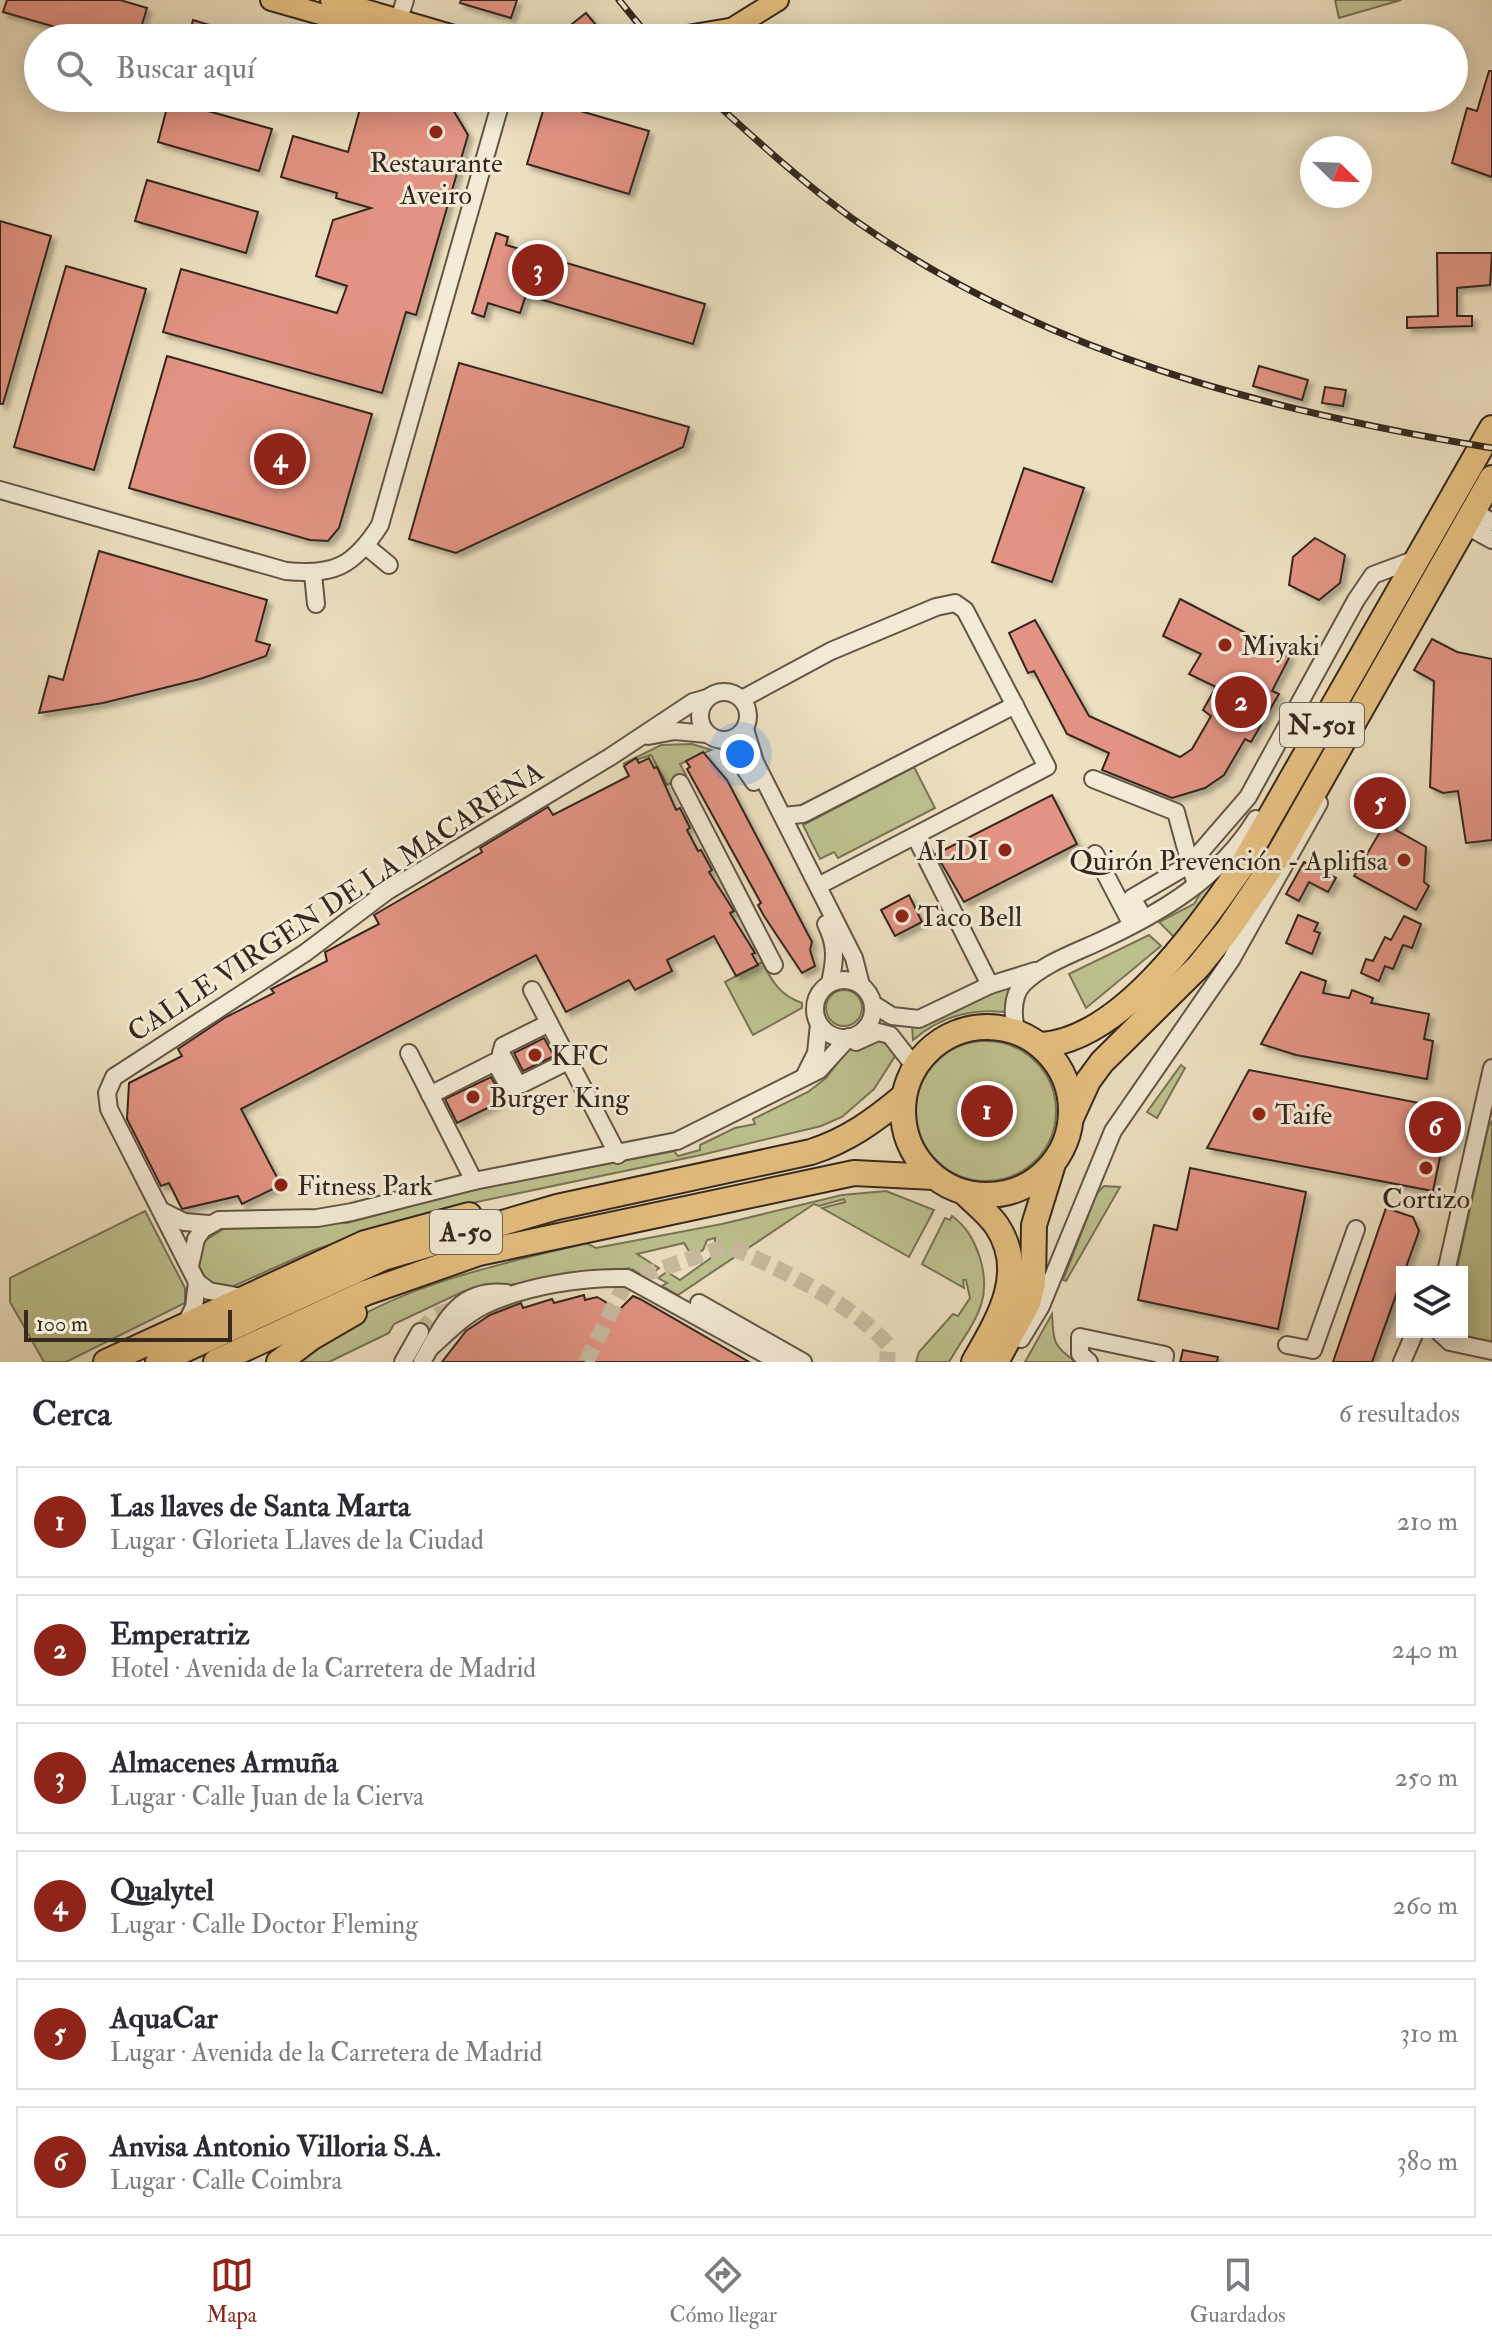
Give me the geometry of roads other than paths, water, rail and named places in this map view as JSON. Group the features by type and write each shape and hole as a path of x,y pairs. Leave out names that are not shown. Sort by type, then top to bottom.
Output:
{"highway":[{"name":"N-501","path":"1040,1045 1063,1044 1103,1023 1179,952 1198,928 1242,866 1492,428"},
{"name":"N-501","path":"1072,1116 1088,1081 1102,1062 1179,989 1228,930 1275,861 1329,763 1476,520 1492,478"},
{"path":"973,1027 1016,1031 1040,1045 1065,1077 1072,1116 1066,1142 1053,1165 1036,1211 1033,1284 1028,1303 992,1361 1006,1299 1010,1262 996,1224 966,1194 934,1177 918,1161 907,1141 903,1119 904,1096 917,1064 952,1034 973,1027"},
{"name":"A-50","path":"158,1362 383,1258 543,1211 826,1147 864,1128 904,1096"},
{"path":"966,1194 990,1196 1013,1192 1035,1181 1053,1165"},
{"name":"A-50","path":"216,1362 365,1293 479,1253 854,1173 934,1177"},
{"path":"106,1362 365,1243 406,1230 558,1194 632,1191"},
{"path":"279,1362 311,1338 372,1303 481,1264 509,1248"}],"main road":[{"path":"271,0 402,19"},
{"path":"331,0 402,19"},
{"path":"738,24 778,0"}],"street":[{"path":"0,490 286,571 313,574 344,565 366,546 380,525 499,112"},
{"path":"1476,520 1492,540"},
{"path":"366,546 389,565"},
{"path":"1138,922 1132,898 1190,864 1248,797 1373,575 1413,564"},
{"path":"804,1077 816,1053 819,1024 817,1000 830,983 836,956 834,940 747,768 726,741 707,734 700,723 700,710 707,698 725,691 742,699 748,708 745,729 755,762 854,958 861,985 873,1004 892,1016 919,1019 990,985 1041,969 1138,922 1196,885 1229,858 1246,835 1354,648 1413,564"},
{"path":"313,574 316,604"},
{"path":"742,699 831,651 949,602 965,610 1047,767 818,886"},
{"name":"CALLE VIRGEN DE LA MACARENA","path":"161,1210 109,1109 107,1093 114,1077 129,1064 305,953 386,892 642,737 693,702 707,698"},
{"path":"783,816 803,814 1015,705"},
{"path":"726,741 737,737 745,729"},
{"name":"CALLE VIRGEN DE LA MACARENA","path":"642,737 675,731 707,734"},
{"path":"992,1361 1021,1339 1041,1306 1095,1167 1124,1110 1231,960 1311,822 1329,763"},
{"path":"1093,779 1176,812 1196,885"},
{"path":"680,783 774,965"},
{"path":"915,836 990,985"},
{"path":"1095,854 1138,922"},
{"path":"1016,1031 1013,1010 1020,987 1041,969"},
{"path":"830,983 851,980 861,985"},
{"path":"532,990 618,1155"},
{"path":"161,1210 184,1222 209,1224 232,1219 317,1218 474,1181 618,1155 685,1138 819,1070 844,1042 866,1028 872,1017 873,1004"},
{"path":"549,1023 503,1046 501,1053 517,1083 522,1084 568,1061"},
{"path":"819,1024 827,1033 844,1042 882,1032 897,1039 917,1064"},
{"path":"866,1028 892,1030 917,1064"},
{"path":"409,1053 474,1181"},
{"path":"430,1095 495,1062 516,1099"},
{"path":"1447,1266 1492,1068"},
{"path":"161,1210 197,1282 209,1291 242,1297"},
{"path":"190,1266 196,1239 209,1224"},
{"path":"1287,1345 1313,1350 1356,1229"},
{"path":"426,1355 474,1312 517,1294 602,1277 627,1278 779,1362"},
{"path":"185,1325 194,1307 197,1282"},
{"path":"699,1303 803,1362"},
{"path":"403,1362 420,1332"},
{"path":"1089,1362 1080,1354 1080,1337 1165,1355 1164,1362"},
{"path":"1402,1362 1412,1338"},
{"path":"1446,1338 1450,1342 1492,1351"}],"tunnel":[{"path":"617,1278 655,1271 727,1246 791,1276 855,1315 888,1345 887,1362"},
{"path":"586,1362 629,1276"},
{"path":"420,1332 434,1316 461,1306"}],"railway":[{"path":"619,0 639,24"},
{"path":"725,112 797,176 853,219 926,266 1001,306 1079,341 1240,395 1407,433 1492,448"}],"place":[{"name":"Restaurante Aveiro","path":"436,132"},
{"name":"Almacenes Armuña","path":"538,270"},
{"name":"Qualytel","path":"280,459"},
{"name":"Miyaki","path":"1225,645"},
{"name":"Emperatriz","path":"1241,702"},
{"name":"AquaCar","path":"1380,803"},
{"name":"ALDI","path":"1005,850"},
{"name":"Quirón Prevención - Aplifisa","path":"1404,860"},
{"name":"Taco Bell","path":"902,916"},
{"name":"KFC","path":"535,1055"},
{"name":"Burger King","path":"473,1097"},
{"name":"Las llaves de Santa Marta","path":"987,1111"},
{"name":"Taife","path":"1259,1114"},
{"name":"Anvisa Antonio Villoria S.A.","path":"1435,1127"},
{"name":"Cortizo","path":"1426,1168"},
{"name":"Fitness Park","path":"281,1185"}]}
